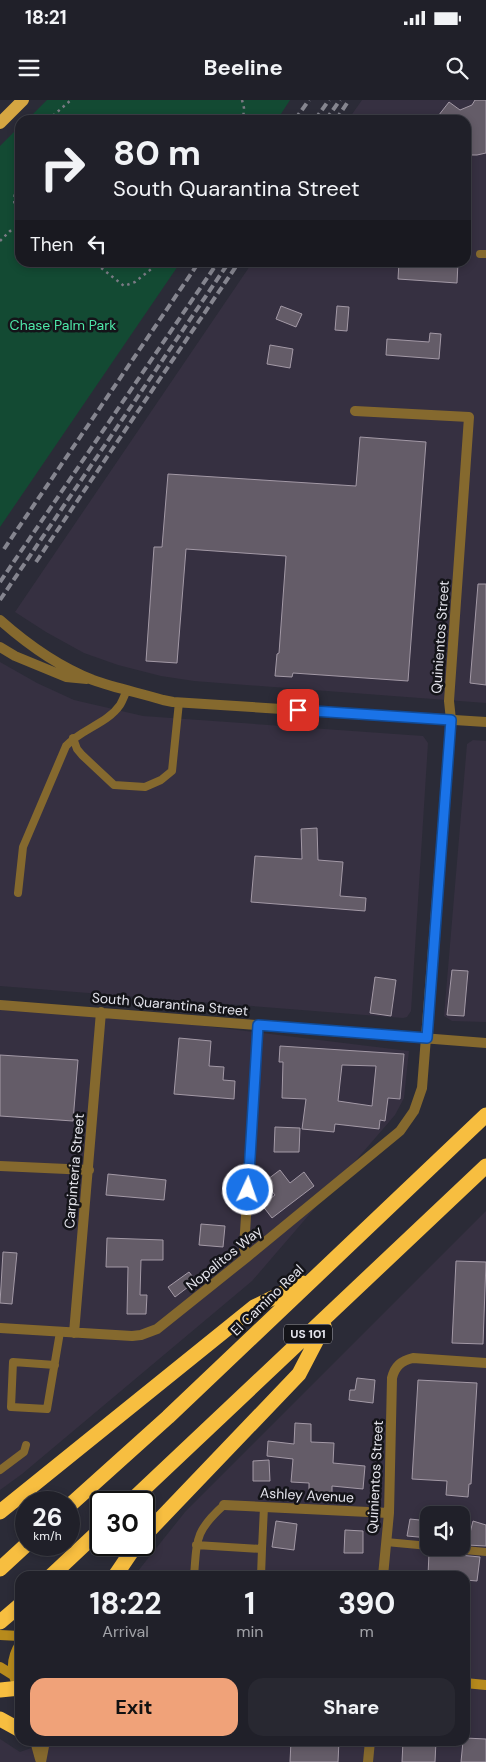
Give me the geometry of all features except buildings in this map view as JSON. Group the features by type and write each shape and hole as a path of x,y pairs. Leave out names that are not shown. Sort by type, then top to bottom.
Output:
{"highway":[{"name":"El Camino Real","path":"80,1496 168,1417 486,1115"},
{"name":"US 101","path":"142,1491 486,1166"},
{"path":"0,1512 254,1306 315,1277"},
{"path":"155,1525 299,1374 330,1314"},
{"path":"56,1571 90,1539"},
{"path":"0,1569 15,1555"},
{"path":"118,1571 129,1556"},
{"path":"0,1622 15,1610"},
{"path":"0,1690 15,1685"},
{"path":"0,1719 15,1727"}],"main road":[{"path":"0,123 23,100"},
{"path":"0,1635 15,1636"},
{"path":"15,1654 12,1664 15,1674"},
{"path":"0,1667 15,1681"},
{"path":"470,1684 486,1685"}],"street":[{"name":"Quinientos Street","path":"355,411 469,417 449,701 451,720 427,1038"},
{"path":"0,620 56,661 93,680 163,700 486,722"},
{"path":"0,647 15,656 66,677 93,680"},
{"name":"South Quarantina Street","path":"0,1005 486,1043"},
{"name":"Carpinteria Street","path":"74,1333 101,1012"},
{"path":"247,1257 245,1245 258,1025"},
{"name":"Nopalitos Way","path":"0,1328 132,1336 149,1333 164,1324 400,1131 414,1110 422,1088 427,1038"},
{"path":"0,1166 88,1170"},
{"name":"Quinientos Street","path":"383,1571 389,1513 392,1378 394,1371 399,1364 413,1358 486,1363"},
{"name":"Ashley Avenue","path":"224,1504 389,1513"},
{"path":"36,1746 41,1761"},
{"path":"41,1761 44,1746"},
{"path":"368,1762 370,1746"}],"lane":[{"path":"18,893 23,847 66,746 73,738 110,716 120,704 126,690"},
{"path":"73,738 77,749 82,755 114,785 145,787 167,776 172,771 179,702"},
{"path":"55,1365 13,1362 11,1407 47,1409 55,1365 60,1332"},
{"path":"0,1470 24,1452 26,1445"},
{"path":"194,1571 198,1536 206,1523 224,1504"},
{"path":"261,1571 264,1507"},
{"path":"386,1542 420,1545"},
{"path":"196,1545 262,1549"},
{"path":"470,1551 486,1552"}],"path":[{"path":"54,115 71,100"},
{"path":"242,100 243,115"},
{"path":"0,241 10,231 15,230"},
{"path":"99,267 124,286 135,282 154,267"}],"shaded area":[{"path":"362,100 486,100 486,703 194,681 161,676 118,665 84,653 15,612 249,267 471,267 471,115 352,115"},
{"path":"0,662 37,683 74,700 143,716 423,736 428,743 411,1011 407,1017 0,986"},
{"path":"473,740 486,741 486,1022 452,1021 444,1016 467,744"},
{"path":"0,1001 409,1051 404,1098 395,1115 252,1281 22,1474 0,1490"},
{"path":"486,1211 486,1762 0,1762 0,1739 20,1752 37,1746 470,1746 470,1571 138,1571 150,1556 155,1556 155,1550 185,1512"}],"green space":[{"path":"47,100 290,100 280,115 32,115"},
{"name":"Chase Palm Park","path":"15,131 15,267 177,267 0,527 0,146"}],"railway":[{"path":"298,115 309,100"},
{"path":"318,115 329,100"},
{"path":"330,115 340,100"},
{"path":"339,115 349,100"},
{"path":"4,549 196,267"},
{"path":"0,582 215,267"},
{"path":"0,600 226,267"},
{"path":"36,562 236,267"}],"route":[{"path":"248,1190 258,1025 427,1038 451,720 298,710"}]}
